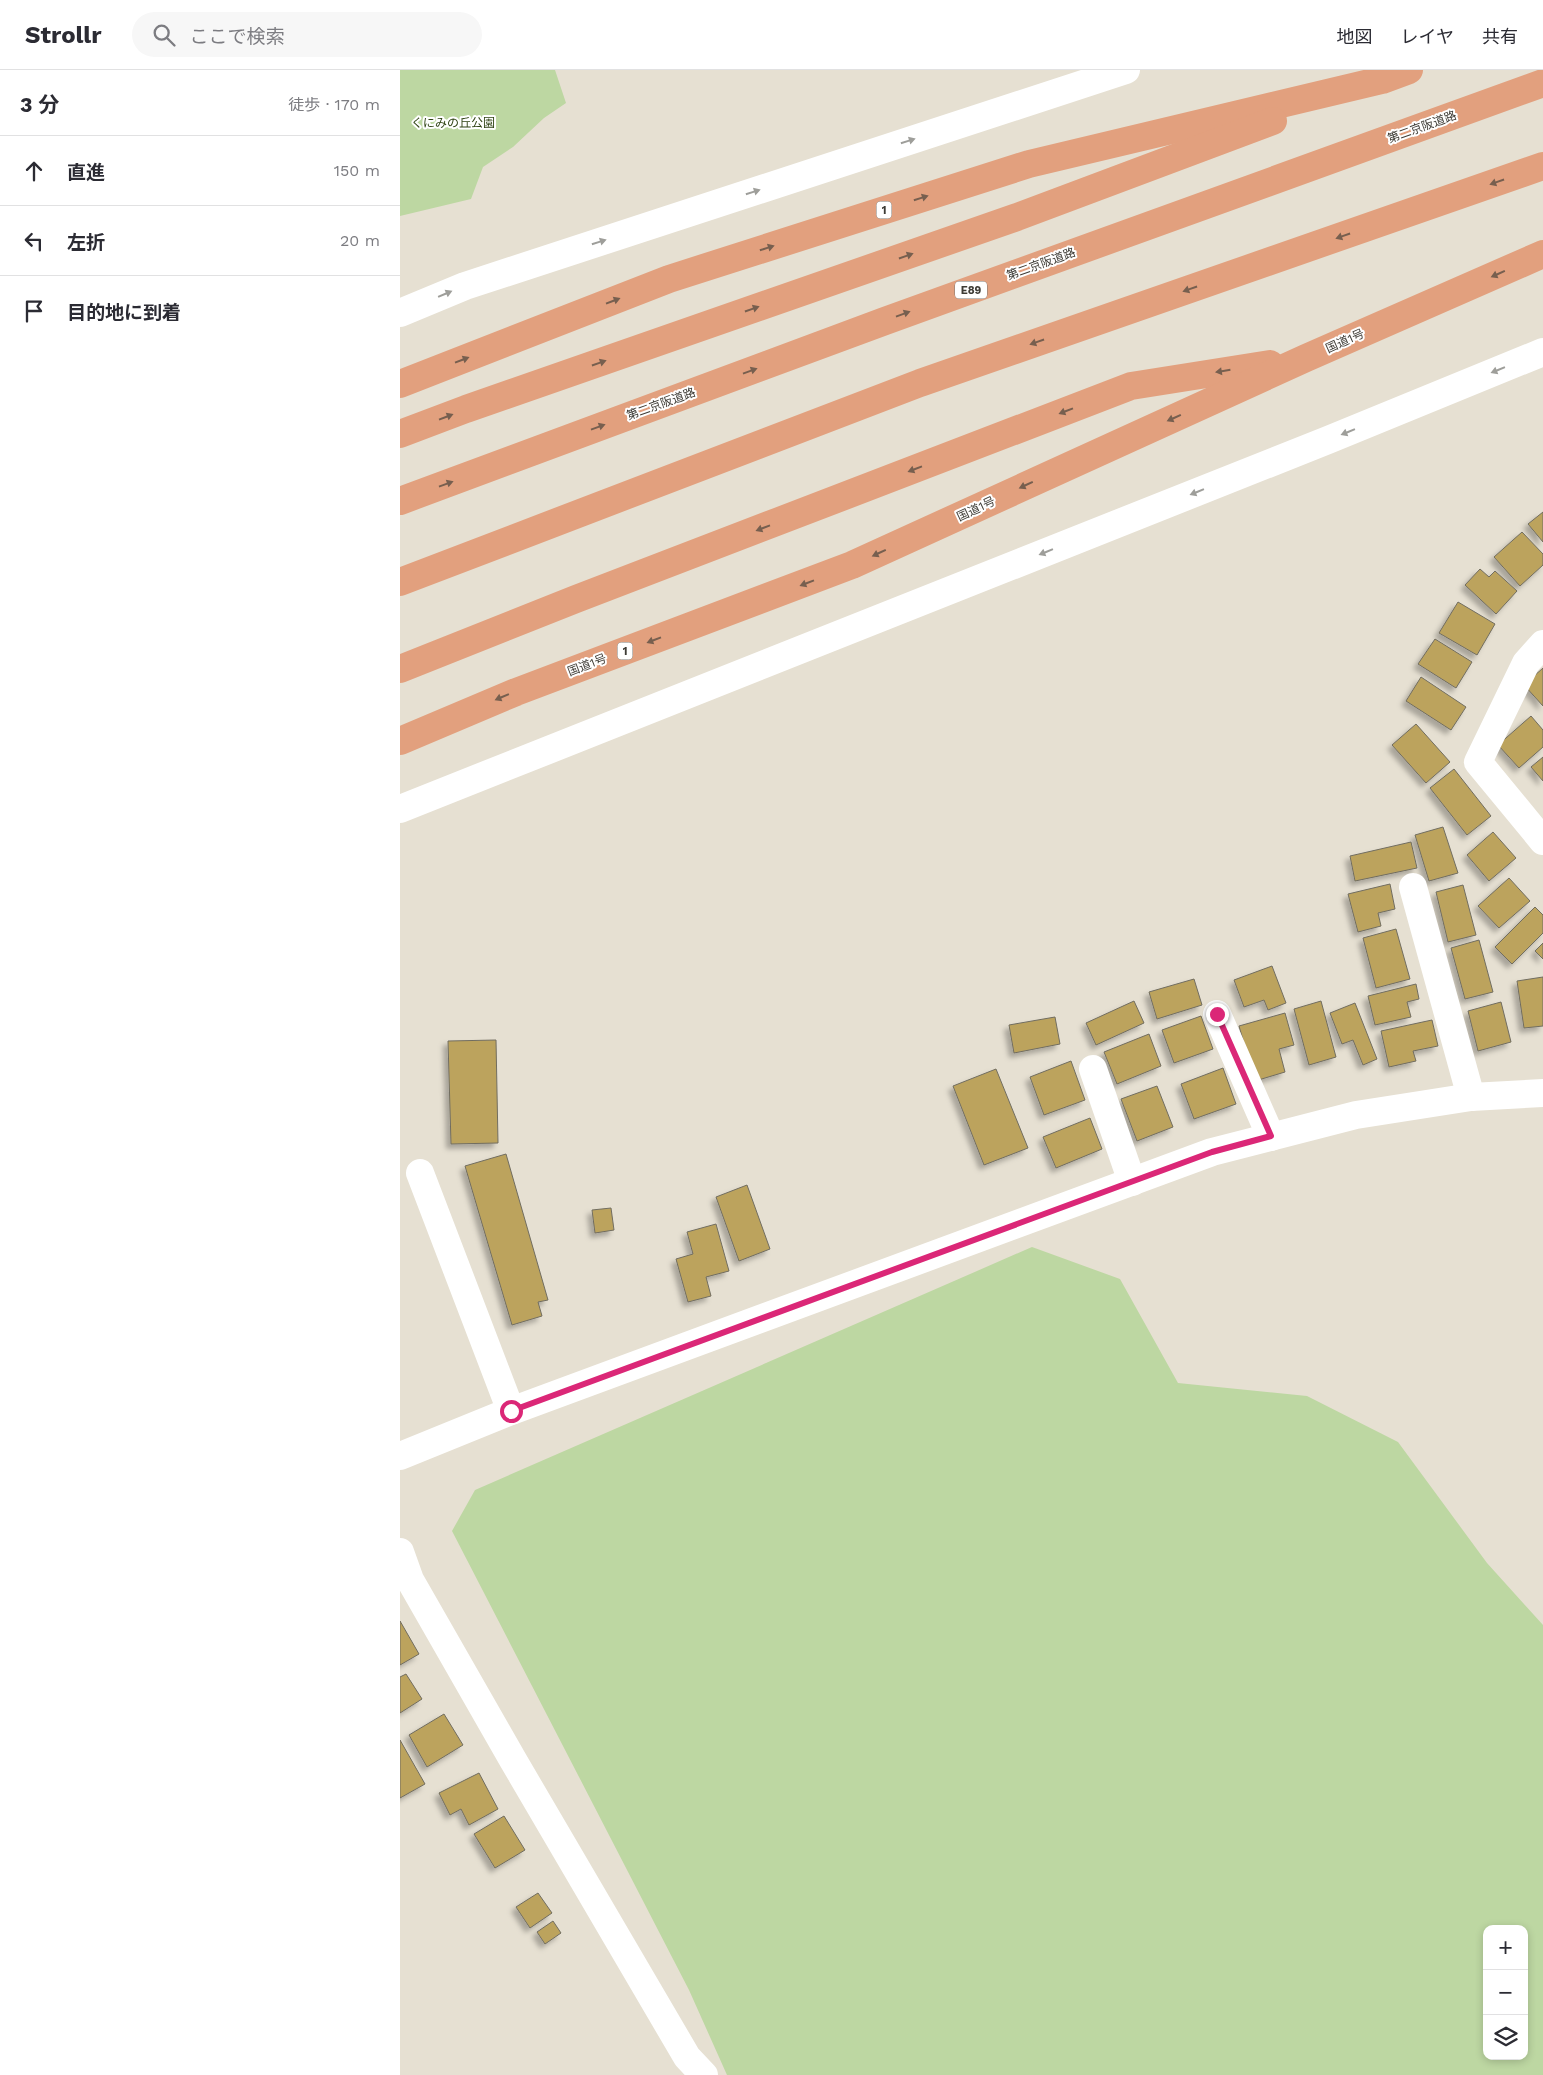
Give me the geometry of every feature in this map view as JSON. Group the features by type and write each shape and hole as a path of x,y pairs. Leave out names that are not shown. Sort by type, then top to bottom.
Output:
{"highway":[{"name":"1","path":"400,384 668,280 1029,164 1382,80 1409,70"},
{"path":"400,434 485,402 1017,217 1382,80"},
{"name":"第二京阪道路","path":"400,501 885,321 1543,84"},
{"path":"400,582 920,383 1543,166"},
{"name":"国道1号","path":"400,741 516,692 852,566 1306,358 1543,254"},
{"path":"400,669 576,599 1131,386 1306,358"}],"street":[{"path":"400,313 465,286 1126,70"},
{"path":"400,809 1328,440 1543,352"},
{"path":"1543,644 1526,663 1478,762 1543,840"},
{"path":"1413,887 1471,1097"},
{"path":"1217,1014 1271,1136"},
{"path":"1093,1069 1132,1182"},
{"path":"400,1456 511,1411 1212,1152 1356,1115 1471,1097 1543,1093"},
{"path":"420,1173 511,1411"},
{"path":"400,1552 405,1583 513,1760 687,2057 704,2075"}],"green space":[{"name":"くにみの丘公園","path":"400,70 555,70 566,103 544,118 513,147 483,167 471,199 400,216"},
{"path":"1032,1247 1120,1279 1178,1383 1307,1396 1398,1442 1487,1563 1543,1625 1543,2075 727,2075 689,1990 452,1531 475,1490"}],"building":[{"path":"1543,512 1543,542 1528,524"},
{"path":"1522,532 1543,554 1543,565 1520,586 1494,557"},
{"path":"1480,569 1489,577 1495,571 1517,591 1496,614 1465,585"},
{"path":"1458,602 1495,624 1477,655 1439,633"},
{"path":"1435,639 1472,662 1456,688 1418,664"},
{"path":"1543,668 1543,706 1524,685"},
{"path":"1421,677 1466,707 1451,730 1406,701"},
{"path":"1531,716 1543,730 1543,747 1519,768 1498,745"},
{"path":"1416,724 1450,762 1426,783 1392,745"},
{"path":"1543,757 1543,781 1531,767"},
{"path":"1454,769 1491,816 1467,835 1430,788"},
{"path":"1443,827 1458,873 1429,881 1415,835"},
{"path":"1493,832 1516,858 1489,881 1467,855"},
{"path":"1411,842 1417,868 1355,881 1350,856"},
{"path":"1509,878 1530,901 1499,928 1478,906"},
{"path":"1390,884 1395,909 1378,913 1381,926 1358,932 1348,894"},
{"path":"1463,885 1476,935 1448,942 1436,892"},
{"path":"1535,907 1543,915 1543,933 1512,964 1495,947"},
{"path":"1396,929 1410,979 1376,988 1363,938"},
{"path":"1479,940 1493,992 1465,999 1451,948"},
{"path":"1543,943 1543,959 1535,951"},
{"path":"1272,966 1286,1003 1268,1010 1264,1000 1244,1007 1234,980"},
{"path":"1543,977 1543,1026 1524,1028 1517,981"},
{"path":"1194,979 1202,1005 1157,1019 1149,992"},
{"path":"1416,984 1419,999 1407,1002 1411,1017 1375,1025 1368,996"},
{"path":"1134,1001 1144,1023 1096,1045 1086,1023"},
{"path":"1321,1001 1336,1057 1309,1065 1294,1009"},
{"path":"1501,1002 1511,1042 1478,1051 1468,1011"},
{"path":"1355,1003 1377,1059 1363,1065 1353,1040 1342,1044 1330,1013"},
{"path":"1285,1013 1294,1045 1279,1049 1285,1072 1255,1081 1239,1026"},
{"path":"1201,1016 1213,1049 1174,1063 1162,1030"},
{"path":"1055,1017 1060,1044 1014,1053 1009,1025"},
{"path":"1432,1020 1438,1046 1413,1051 1416,1061 1389,1067 1381,1031"},
{"path":"1149,1034 1161,1066 1117,1084 1104,1052"},
{"path":"496,1040 498,1143 451,1144 448,1041"},
{"path":"1071,1061 1085,1100 1044,1115 1030,1077"},
{"path":"1223,1068 1236,1104 1194,1119 1181,1084"},
{"path":"996,1069 1028,1148 984,1165 953,1086"},
{"path":"1157,1086 1173,1127 1137,1141 1121,1099"},
{"path":"1090,1118 1102,1149 1056,1168 1043,1137"},
{"path":"506,1154 548,1300 538,1302 542,1316 512,1325 465,1166"},
{"path":"747,1185 770,1249 739,1261 716,1197"},
{"path":"611,1208 614,1230 595,1233 592,1210"},
{"path":"716,1224 729,1271 706,1277 711,1296 688,1302 676,1259 693,1254 687,1232"},
{"path":"400,1621 419,1654 400,1665"},
{"path":"406,1674 422,1699 400,1713 400,1677"},
{"path":"444,1714 463,1745 427,1767 409,1735"},
{"path":"400,1740 425,1784 400,1798"},
{"path":"479,1773 498,1809 469,1825 461,1809 450,1815 439,1793"},
{"path":"504,1816 525,1850 495,1868 474,1834"},
{"path":"538,1893 552,1913 530,1928 516,1907"},
{"path":"553,1921 561,1933 545,1944 537,1932"}],"route":[{"path":"511,1411 1212,1152 1271,1136 1217,1014"}]}
